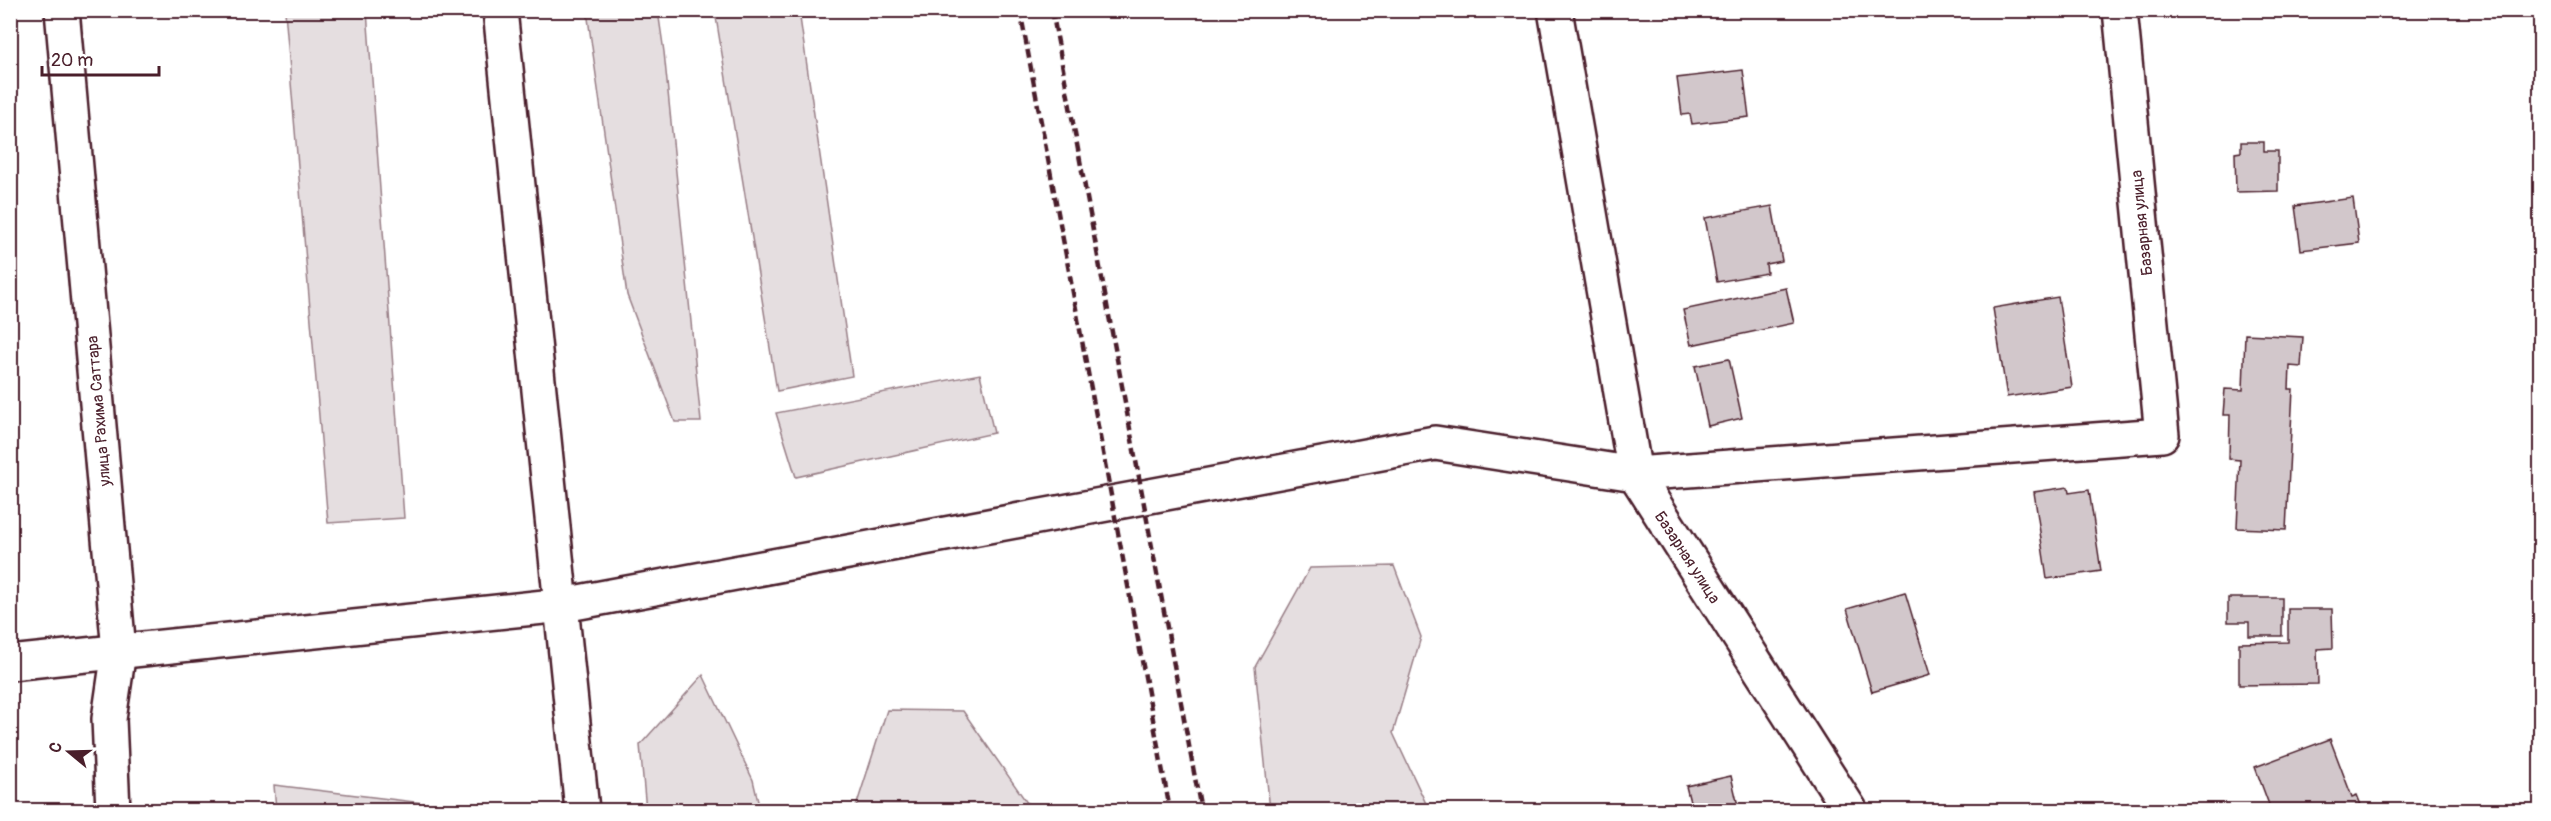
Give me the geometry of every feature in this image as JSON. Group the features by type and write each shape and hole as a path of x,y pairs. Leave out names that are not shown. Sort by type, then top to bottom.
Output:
{"street":[{"name":"улица Рахима Саттара","path":"62,10 119,651 109,719 112,810"},
{"path":"500,10 582,810"},
{"path":"10,663 562,605 1435,443 1635,474 1555,10"},
{"name":"Базарная улица","path":"1850,810 1635,474 2162,435 2120,10"}],"shaded area":[{"path":"285,11 367,11 404,518 328,523"},
{"path":"587,11 658,11 701,422 675,422 627,295"},
{"path":"715,11 799,11 852,376 777,391"},
{"path":"980,374 994,433 796,477 776,413"},
{"path":"1394,566 1421,637 1393,733 1429,810 1270,810 1255,667 1310,568"},
{"path":"703,675 753,780 760,810 646,810 640,745"},
{"path":"887,710 963,711 1032,810 855,810"},
{"path":"274,785 447,806 448,810 276,810"}],"building":[{"path":"1743,70 1749,117 1692,124 1690,114 1682,115 1677,78"},
{"path":"2241,142 2264,142 2264,151 2278,151 2278,191 2236,192 2235,153 2241,152"},
{"path":"2353,198 2359,243 2301,250 2295,206"},
{"path":"1772,206 1782,261 1766,264 1767,273 1717,282 1705,218"},
{"path":"1786,288 1794,323 1691,345 1683,310"},
{"path":"2058,297 2072,387 2007,397 1993,308"},
{"path":"2245,334 2303,337 2301,367 2290,366 2289,389 2293,389 2286,530 2237,528 2240,460 2229,459 2230,415 2223,415 2225,389 2243,390"},
{"path":"1729,359 1742,418 1708,426 1695,366"},
{"path":"2068,487 2069,493 2089,490 2101,571 2047,579 2034,492"},
{"path":"1905,592 1930,675 1872,692 1847,609"},
{"path":"2228,598 2282,598 2282,636 2249,636 2249,622 2228,622"},
{"path":"2288,609 2332,609 2333,648 2317,649 2318,684 2239,685 2239,643 2288,642"},
{"path":"2330,739 2352,797 2357,795 2363,810 2271,810 2255,767"},
{"path":"1731,776 1739,810 1685,810 1684,808 1691,806 1686,786"}],"railway":[{"path":"1020,10 1170,810"},
{"path":"1052,10 1201,810"}]}
